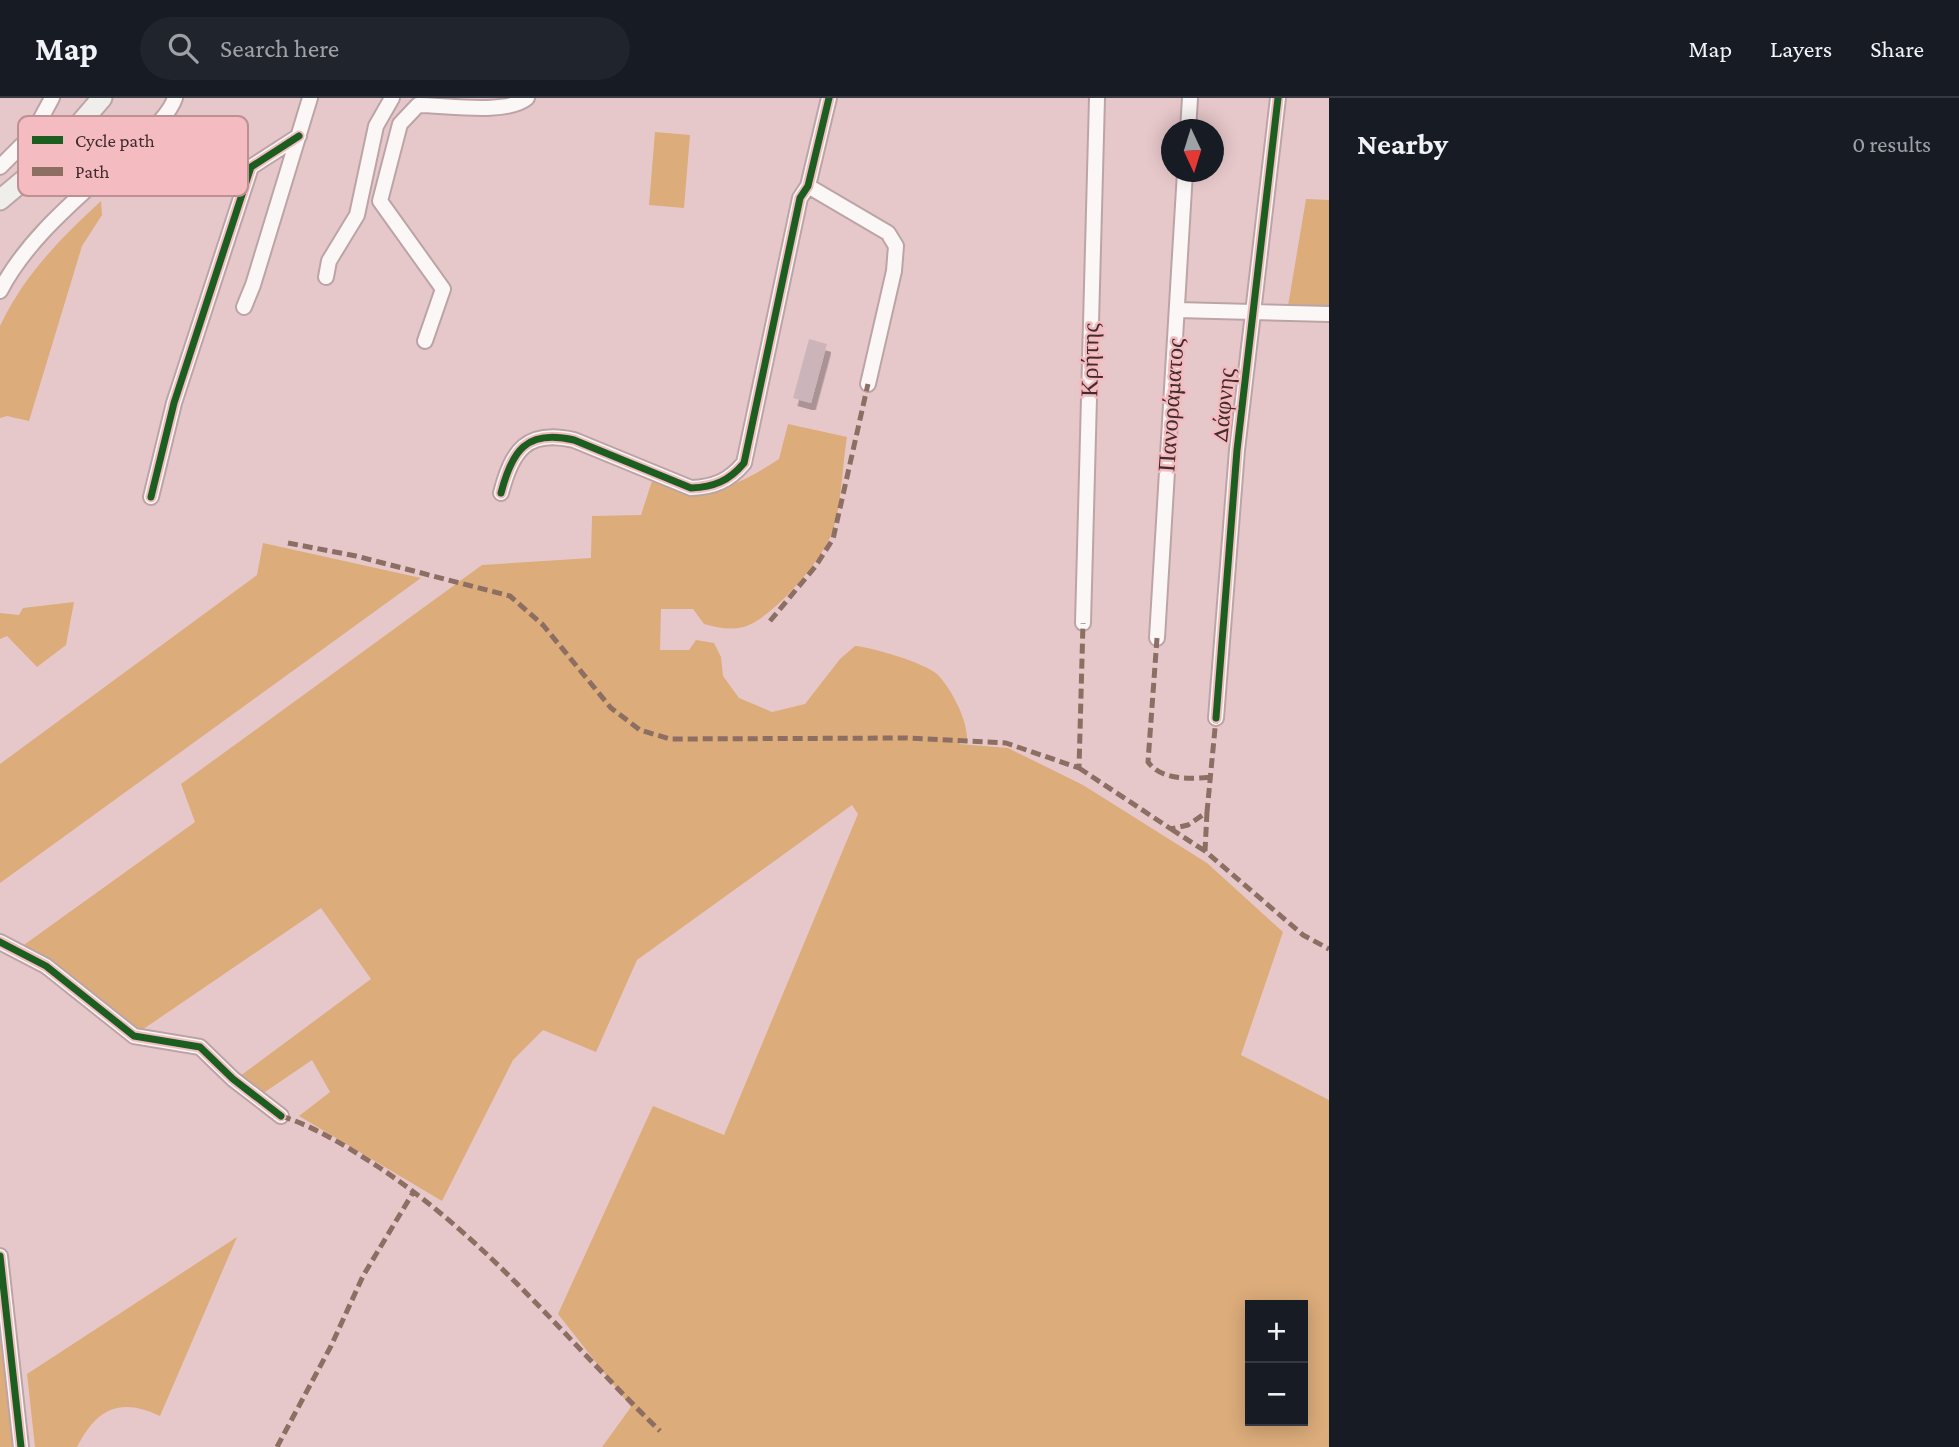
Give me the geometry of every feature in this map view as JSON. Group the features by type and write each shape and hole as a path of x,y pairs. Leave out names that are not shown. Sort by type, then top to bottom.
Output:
{"main road":[{"path":"87,116 102,98"},
{"path":"0,200 18,184"}],"street":[{"path":"43,116 52,98"},
{"path":"244,307 310,98"},
{"path":"326,277 329,261 357,215 371,162 376,126 392,98"},
{"path":"425,341 443,289 380,201 400,124 418,105 495,107 520,104 527,98"},
{"path":"501,494 509,463 517,451 554,436 574,440 691,488 711,487 734,476 744,463 800,198 808,186 829,98"},
{"name":"Κρήτης","path":"1083,623 1097,98"},
{"path":"1189,119 1190,98"},
{"name":"Δάφνης","path":"1216,718 1227,565 1252,312 1278,98"},
{"path":"163,116 174,100"},
{"path":"248,176 251,167 299,136"},
{"path":"0,167 18,150"},
{"name":"Πανοράματος","path":"1157,638 1184,182"},
{"path":"808,186 888,233 896,246 894,271 868,384"},
{"path":"0,291 12,267 81,196"},
{"path":"151,497 174,403 242,196"},
{"path":"1177,310 1329,314"},
{"path":"0,942 46,966 134,1036 200,1047 233,1079 281,1116"},
{"path":"0,1256 21,1447"}],"shaded area":[{"path":"655,132 690,135 684,208 649,205"},
{"path":"1306,199 1329,200 1329,309 1288,306"},
{"path":"101,201 102,215 82,246 29,421 7,416 0,418 0,326 34,271"},
{"path":"788,424 847,437 838,510 832,533 809,571 786,597 762,618 739,628 704,624 693,609 661,609 660,650 689,650 696,640 714,643 721,657 723,676 739,698 772,712 805,704 840,659 855,646 885,652 921,665 937,674 957,704 967,738 959,744 1008,748 1083,785 1207,863 1283,932 1241,1055 1329,1100 1329,1447 602,1447 631,1407 558,1314 653,1106 724,1135 858,814 852,805 637,960 596,1052 543,1030 513,1060 442,1201 299,1116 330,1092 312,1060 262,1094 240,1076 371,979 321,908 139,1032 21,947 195,822 181,784 482,565 591,558 592,516 641,515 653,478 719,487 760,471 779,459"},
{"path":"263,543 421,578 0,883 0,764 257,575"},
{"path":"74,602 66,645 37,667 7,636 0,639 0,613 19,615 23,608"},
{"path":"237,1237 160,1416 133,1407 121,1407 102,1415 93,1423 77,1447 35,1447 27,1374"},
{"path":"0,1323 17,1447 0,1447"}],"building":[{"path":"809,339 827,344 811,403 793,398"}],"marked path":[{"path":"770,621 815,567 833,539 868,384"},
{"path":"288,543 356,556 510,596 543,625 611,708 640,730 670,739 907,738 1006,743 1079,768 1083,623"},
{"path":"1157,638 1148,762 1169,776 1212,777"},
{"path":"1079,768 1171,829 1188,825 1207,812 1216,718"},
{"path":"1207,812 1205,851 1303,935 1329,949"},
{"path":"1171,829 1205,851"},
{"path":"281,1116 320,1132 368,1160 457,1227 526,1293 660,1431"},
{"path":"277,1447 331,1346 363,1276 414,1191"}],"cycle path":[{"path":"501,493 516,455 533,441 544,438 574,440 691,488 720,482 744,463 800,198 808,186 829,98"},
{"path":"1216,718 1237,450 1278,98"},
{"path":"248,176 251,167 299,136"},
{"path":"151,497 174,403 242,196"},
{"path":"0,942 46,966 134,1036 200,1047 233,1079 281,1116"},
{"path":"0,1256 21,1447"}]}
